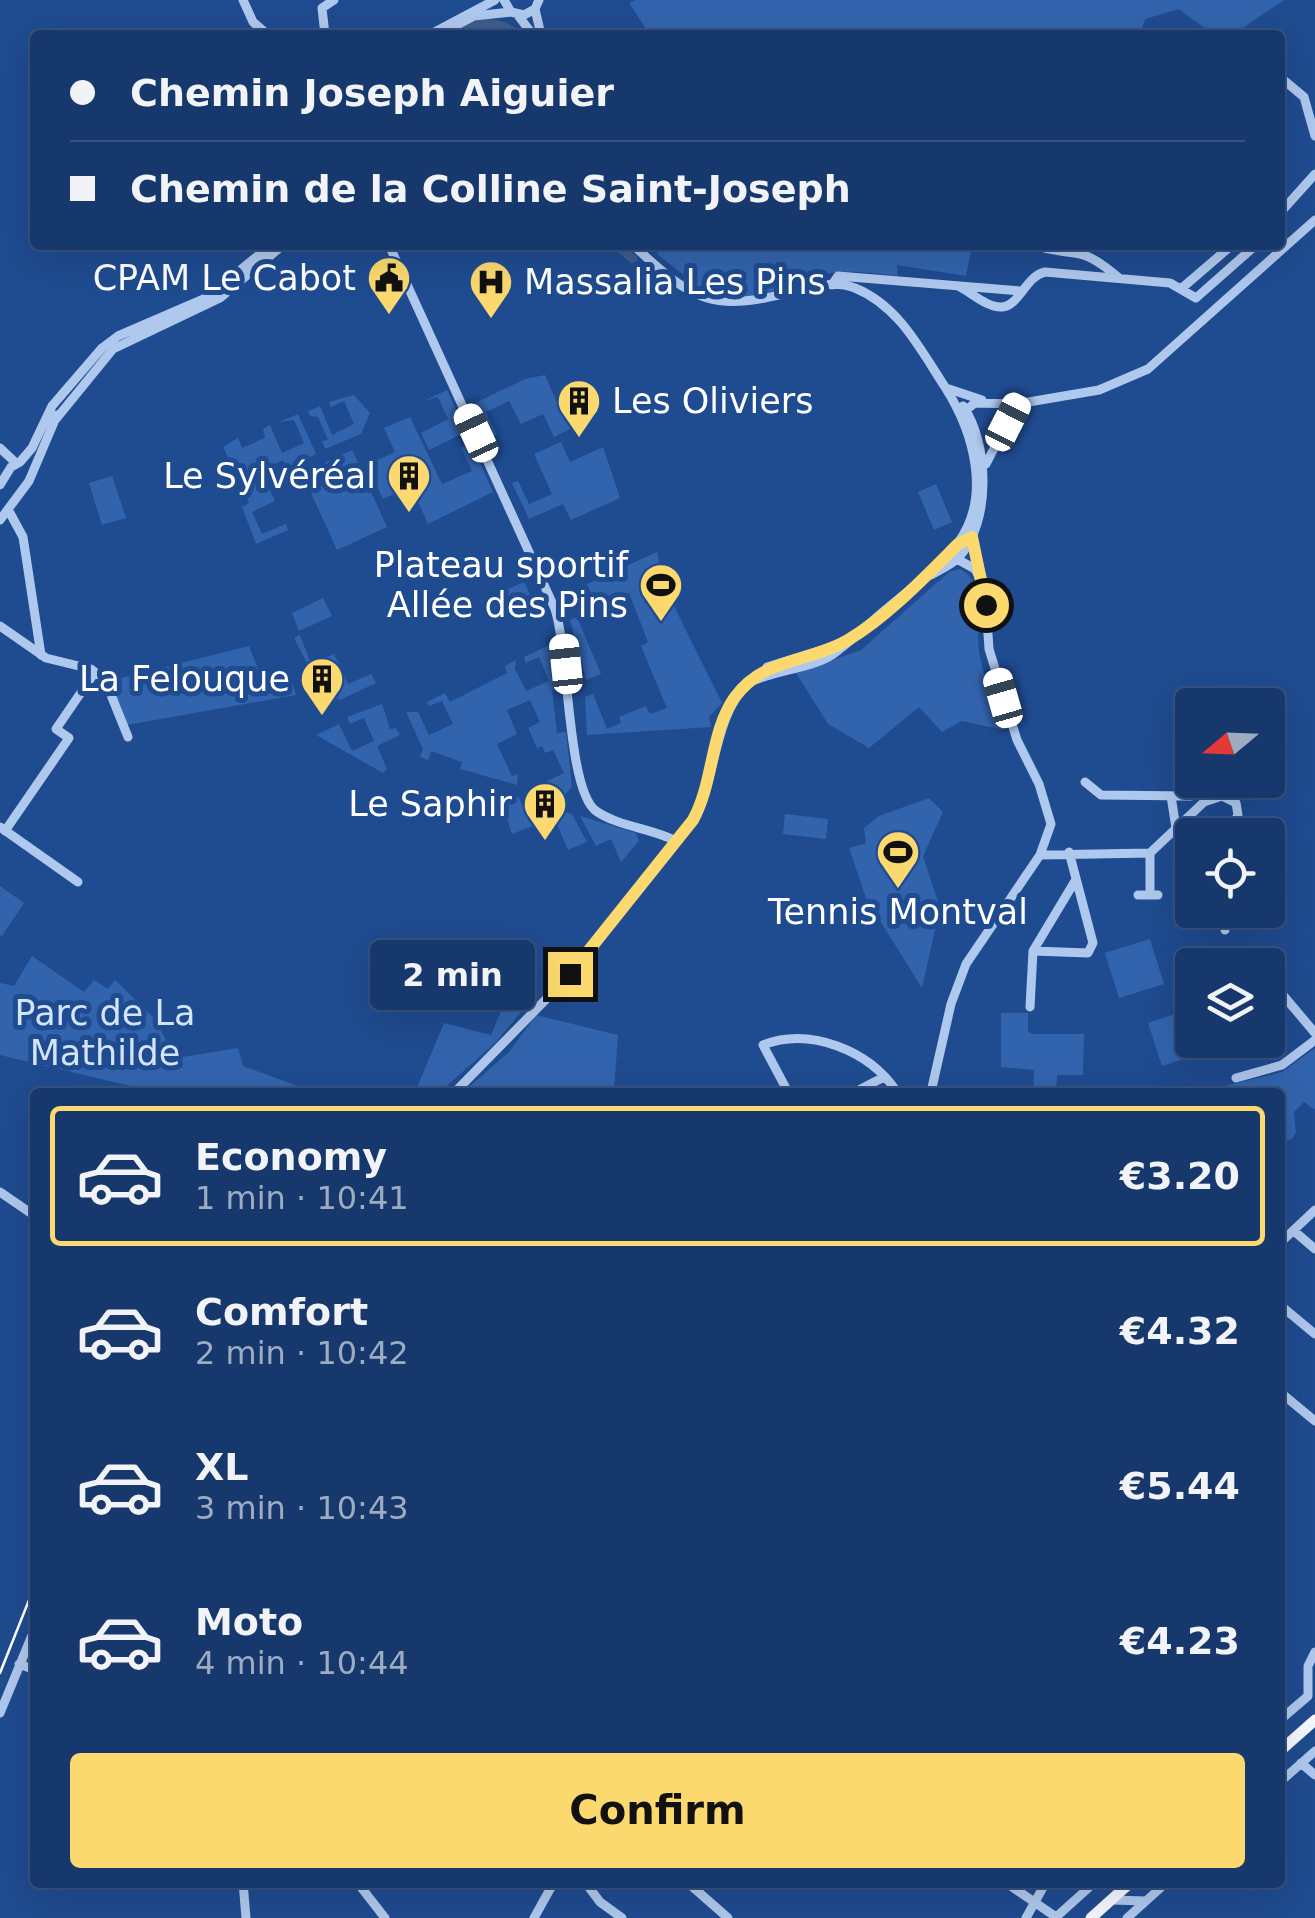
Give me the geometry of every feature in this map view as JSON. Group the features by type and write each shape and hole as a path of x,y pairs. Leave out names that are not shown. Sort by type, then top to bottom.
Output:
{"main road":[{"path":"1285,1742 1315,1720"},
{"path":"1098,1916 1125,1888"}],"street":[{"path":"243,0 253,22 262,30"},
{"path":"324,30 322,8 334,0"},
{"path":"438,30 495,0"},
{"path":"504,0 529,30"},
{"path":"447,30 474,16 514,13 539,3 541,30"},
{"path":"1285,81 1304,97 1315,136"},
{"path":"1285,208 1315,174"},
{"path":"1285,247 1315,220"},
{"path":"0,485 62,394 94,356 118,336 206,298 266,250"},
{"path":"0,520 10,512 56,419 120,344 220,298 277,250"},
{"path":"391,250 555,608 564,640 580,788 600,814 676,840"},
{"path":"640,250 698,295 728,304 832,285 850,286 883,303 898,316 988,451"},
{"path":"1058,250 1094,257 1122,280"},
{"path":"1182,288 1226,250"},
{"path":"958,286 999,307 1009,305 1034,274 1045,272 1182,288 1196,298 1250,250"},
{"path":"964,411 990,403 1017,404 1100,390 1148,370 1282,250"},
{"path":"832,285 838,276 1020,290"},
{"path":"94,356 94,370"},
{"path":"945,385 990,403"},
{"path":"56,419 62,394"},
{"path":"932,1088 966,964 1040,855 1048,837 1049,812 1016,740 990,652 985,590 972,537 988,451 1017,404"},
{"path":"957,559 957,545 972,504 972,441 964,411"},
{"path":"972,441 988,451"},
{"path":"0,448 31,471"},
{"path":"10,512 23,537 42,656"},
{"path":"913,586 957,559 972,537"},
{"path":"459,1088 562,984 702,804 723,718 746,684 772,665 851,638 957,545 972,537"},
{"path":"957,559 975,569 985,590"},
{"path":"0,626 42,656 95,672 106,680 128,736"},
{"path":"78,882 2,829 69,738 56,728 95,672"},
{"path":"1085,782 1101,796 1175,796"},
{"path":"1171,796 1175,822"},
{"path":"1188,818 1212,798 1230,797 1237,818"},
{"path":"1040,855 1150,854 1175,829"},
{"path":"1033,951 1088,953 1094,943 1069,852"},
{"path":"1138,896 1154,894 1150,854"},
{"path":"1030,1007 1033,951 1076,881"},
{"path":"1285,997 1315,1032"},
{"path":"786,1088 763,1046 782,1038 829,1043 858,1056 894,1088"},
{"path":"1236,1078 1282,1065 1315,1040"},
{"path":"863,1088 884,1077"},
{"path":"0,1192 30,1213"},
{"path":"1285,1239 1315,1210"},
{"path":"1294,1231 1315,1249"},
{"path":"1285,1309 1315,1334"},
{"path":"1285,1396 1315,1421"},
{"path":"0,1713 30,1639"},
{"path":"1285,1716 1308,1696 1308,1666 1315,1652"},
{"path":"19,1664 30,1668"},
{"path":"1285,1778 1315,1751"},
{"path":"1302,1763 1315,1775"},
{"path":"244,1888 246,1918"},
{"path":"362,1888 385,1918"},
{"path":"534,1918 551,1888"},
{"path":"590,1888 600,1902 622,1918"},
{"path":"694,1888 728,1918"},
{"path":"1015,1888 1056,1918 1088,1888"},
{"path":"1026,1918 1043,1888"},
{"path":"1128,1918 1160,1888"},
{"path":"1112,1900 1146,1901"}],"green space":[{"path":"1285,0 1239,30 1209,30 1179,9 1145,19 1142,30 647,30 629,3"},
{"path":"660,250 971,250 966,276 897,265 898,276 835,273 739,299 722,298 683,281 685,276 657,254"},
{"path":"545,375 563,416 574,411 580,424 554,437 543,414 521,424 509,401 486,412 497,435 491,437 476,406 469,406 525,379"},
{"path":"447,390 466,432 429,450 421,433 448,419 438,397 424,401"},
{"path":"354,395 370,413 361,434 325,449 322,441 328,440 318,417 310,416 308,411 320,406 332,435 354,424 344,401 331,407 329,402"},
{"path":"298,414 316,454 287,468 283,460 261,471 275,501 252,512 262,534 286,524 288,530 256,544 242,507 249,503 223,447 238,438 242,448 265,438 263,429 270,425 282,453 304,443 294,420 279,422"},
{"path":"410,417 442,484 472,471 461,448 471,443 493,492 428,524 416,497 403,503 398,492 383,499 367,465 395,452 384,428"},
{"path":"561,442 570,462 603,447 620,498 571,520 563,504 529,519 512,483 518,481 529,504 552,494 534,454"},
{"path":"352,450 387,527 337,550 302,473"},
{"path":"112,476 126,518 102,525 89,483"},
{"path":"936,484 952,522 934,530 918,492"},
{"name":"Plateau sportif Allée des Pins","path":"657,552 663,584 722,703 709,717 711,727 587,735 585,697 593,694 607,729 621,723 619,717 646,706 650,714 667,708 641,646 648,642 629,593 602,602 598,594 592,596 587,584"},
{"path":"960,569 975,584 979,652 1004,730 962,721 942,732 919,707 869,748 828,724 796,673 861,650 949,572"},
{"path":"524,582 534,602 490,622 481,601"},
{"path":"323,598 332,616 299,631 292,613"},
{"path":"577,617 601,674 586,680 570,620"},
{"path":"300,635 311,664 334,654 348,684 371,674 376,683 340,700 321,690 294,638"},
{"path":"556,642 561,688 552,690 557,733 566,732 572,787 563,797 539,791 537,786 564,773 553,750 545,753 542,746 537,748 528,728 540,722 530,700 507,710 517,734 497,744 512,776 518,774 517,785 460,769 462,762 431,751 428,760 420,757 423,749 406,712 418,712 429,735 453,724 442,701 429,706 427,702 445,693 450,702 507,673 505,666 516,660 515,669 526,691 549,681 539,657 526,663 524,657"},
{"path":"249,646 260,674 289,671 296,695 127,725 109,681"},
{"path":"382,704 390,729 396,728 400,735 377,746 387,769 383,773 316,735 339,724 352,751 374,741 364,718 350,724 347,717"},
{"path":"487,789 519,798 533,826 512,834 505,812 495,808"},
{"name":"Tennis Montval","path":"929,798 943,812 923,856 940,908 922,988 866,898 849,848 866,843 864,828 879,816"},
{"path":"525,800 572,814 587,842 568,850 557,824 540,830"},
{"path":"785,814 828,819 826,839 783,834"},
{"path":"580,816 636,833 639,841 621,862 611,839 596,846"},
{"path":"0,886 24,903 2,936 0,935"},
{"path":"1150,939 1164,984 1119,998 1105,953"},
{"name":"Parc de La Mathilde","path":"32,956 84,992 94,980 108,989 115,980 152,1016 177,1058 238,1048 243,1066 304,1088 139,1088 0,1055 0,983 14,986"},
{"path":"479,991 525,1007 496,1042 444,1088 417,1088 444,1023 491,1035 501,1011 474,999"},
{"path":"1001,1013 1028,1013 1028,1032 1033,1034 1084,1034 1083,1075 1057,1075 1056,1088 1033,1088 1034,1070 1001,1067"},
{"path":"1175,1014 1175,1058 1186,1058 1162,1066 1148,1023"},
{"path":"536,1015 618,1035 614,1088 468,1088 509,1052"},
{"path":"1315,1048 1315,1110 1304,1102 1294,1112 1296,1133 1285,1141 1285,1088 1216,1088 1282,1072"}],"waterway":[{"path":"463,30 485,24 510,30"},
{"path":"622,250 633,259"}],"tram line":[{"path":"0,1673 30,1598"}],"place":[{"name":"CPAM Le Cabot","path":"389,316"},
{"name":"Massalia Les Pins","path":"491,320"},
{"name":"Les Oliviers","path":"579,439"},
{"name":"Le Sylvéréal","path":"409,514"},
{"name":"Plateau sportif Allée des Pins","path":"661,623"},
{"name":"La Felouque","path":"322,717"},
{"name":"Le Saphir","path":"545,842"},
{"name":"Tennis Montval","path":"898,890"}],"route":[{"path":"570,974 693,820 706,794 723,718 751,678 772,665 832,648 851,638 958,544 972,537 986,605"}]}
